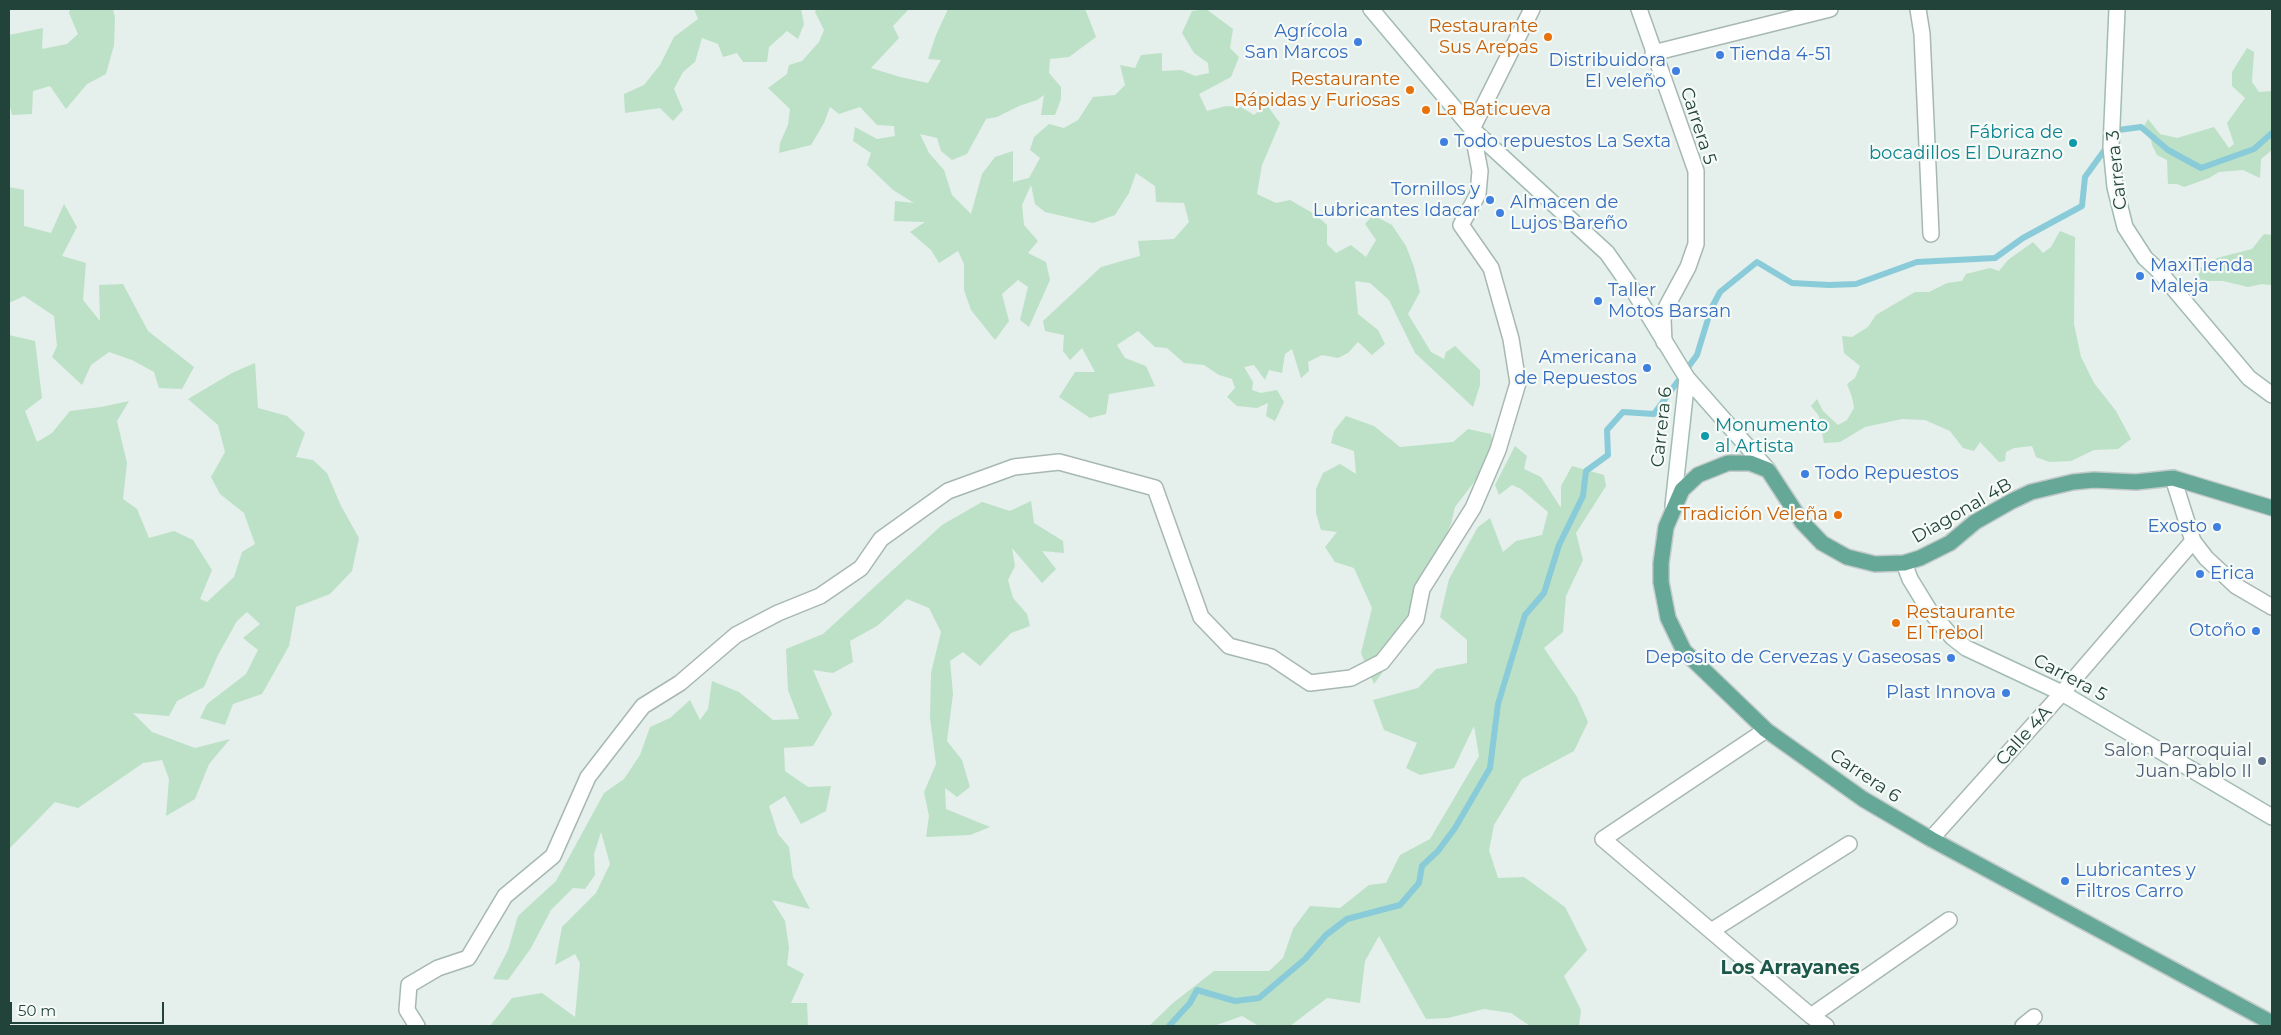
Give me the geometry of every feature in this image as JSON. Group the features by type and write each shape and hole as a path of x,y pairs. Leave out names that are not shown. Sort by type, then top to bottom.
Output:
{"main road":[{"path":"1672,510 1682,490 1698,475 1708,469 1739,462 1768,470 1802,522 1811,533 1828,547 1860,562 1889,564 1904,562"},
{"name":"Diagonal 4B","path":"1904,562 1935,551 1957,538 1993,510 2031,492 2052,486 2094,480 2136,482 2173,478 2272,508"},
{"name":"Carrera 6","path":"1672,510 1663,545 1661,572 1664,600 1675,635 1684,651 1766,730 1863,798 1932,839 2272,1023"}],"street":[{"name":"Carrera 6","path":"1371,9 1472,128 1607,253 1636,293 1687,378 1672,510"},
{"path":"417,1026 407,1010 409,986 438,968 468,958 505,896 553,856 588,777 643,706 680,683 736,635 778,613 820,596 861,568 881,539 948,491 1014,467 1059,462 1155,488 1201,617 1229,646 1272,657 1310,682 1351,678 1382,662 1416,620 1422,589 1473,508 1498,450 1518,383 1512,339 1491,268 1461,225 1478,194 1480,171 1472,128 1532,9"},
{"name":"Carrera 5","path":"1639,9 1696,171 1696,244 1688,267 1667,306 1663,319 1664,342"},
{"path":"1653,53 1830,9"},
{"path":"1918,9 1922,34 1931,234"},
{"name":"Carrera 3","path":"2117,9 2111,147 2119,209 2125,227 2135,243 2249,378 2272,395"},
{"path":"1687,378 1768,470"},
{"path":"2173,478 2193,541 2226,577 2254,598 2272,607"},
{"name":"Calle 4A","path":"1932,839 2062,693 2193,541"},
{"name":"Carrera 5","path":"1904,562 1914,587 1928,610 1966,648 2062,693 2272,816"},
{"path":"1766,730 1603,839 1811,1016 1826,1026"},
{"path":"1711,931 1849,844"},
{"path":"1811,1016 1949,920"}],"green space":[{"path":"70,9 113,9 115,18 114,45 106,74 87,84 66,109 50,86 33,91 32,114 12,115 9,103 9,35 43,28 42,49 67,44 78,34 69,13"},
{"path":"694,9 801,9 804,24 798,39 787,31 769,47 767,62 743,62 737,53 723,57 718,44 702,38 695,62 683,72 674,89 683,110 673,121 660,108 625,113 624,94 644,85 660,65 674,37 698,19"},
{"path":"816,9 909,9 893,26 899,38 871,68 928,83 941,60 928,59 948,9 1084,9 1086,11 1096,37 1069,57 1050,59 1049,73 1061,87 1061,99 1055,115 1041,115 1044,95 1037,100 1019,106 997,117 986,119 967,154 952,160 941,151 937,138 920,134 929,153 944,170 952,195 971,214 982,174 995,157 1013,151 1013,182 1029,178 1040,158 1030,150 1034,137 1049,124 1064,128 1078,120 1093,97 1115,95 1125,85 1120,65 1135,68 1141,55 1162,53 1162,71 1181,70 1195,76 1209,73 1208,63 1194,53 1182,33 1192,11 1206,9 1233,29 1230,48 1239,57 1231,77 1199,94 1207,111 1226,106 1241,107 1254,115 1266,104 1280,123 1262,165 1257,194 1276,203 1290,200 1316,215 1327,225 1327,244 1336,253 1351,245 1366,257 1376,240 1365,224 1373,215 1392,225 1406,246 1414,267 1420,292 1408,314 1431,352 1444,359 1446,352 1455,346 1480,370 1480,385 1473,407 1415,353 1389,300 1370,283 1355,281 1358,314 1378,330 1385,344 1372,355 1358,342 1348,353 1338,358 1322,355 1308,362 1309,371 1301,378 1292,349 1285,354 1282,373 1269,370 1265,380 1254,365 1244,367 1253,382 1252,390 1261,393 1277,390 1284,402 1275,421 1266,416 1268,403 1257,408 1237,406 1227,397 1235,388 1232,379 1219,375 1204,365 1184,363 1167,348 1155,347 1138,331 1117,345 1125,358 1146,366 1155,386 1109,394 1106,414 1090,418 1059,397 1075,372 1095,372 1082,348 1070,360 1063,351 1064,335 1045,331 1043,321 1101,267 1140,256 1138,241 1174,239 1189,222 1184,203 1156,202 1155,186 1136,173 1129,193 1115,215 1093,223 1045,212 1035,204 1031,185 1022,205 1024,225 1038,241 1028,253 1046,262 1050,280 1029,327 1020,320 1028,287 1018,280 1002,294 1009,321 995,340 971,310 964,290 964,264 958,251 939,263 931,250 910,232 925,222 894,221 895,201 914,203 893,190 867,165 871,153 853,141 855,127 877,139 895,136 894,126 877,125 860,107 839,114 830,107 824,123 811,145 779,153 780,143 788,125 790,109 768,88 787,74 789,65 802,61 819,42 824,30 815,12"},
{"path":"2247,48 2254,52 2252,82 2259,92 2272,91 2272,150 2261,159 2260,178 2243,170 2219,172 2209,178 2184,187 2177,184 2168,184 2167,160 2157,155 2152,145 2150,133 2144,126 2148,119 2160,134 2177,138 2214,127 2229,148 2234,144 2227,123 2245,98 2232,86 2232,72"},
{"path":"9,187 24,190 24,226 51,233 64,204 77,227 62,256 86,263 83,300 100,321 99,285 123,284 148,331 194,367 182,389 159,388 154,372 132,360 109,352 91,365 82,385 52,357 57,346 54,316 24,296 9,303"},
{"path":"2060,231 2075,237 2074,324 2081,357 2094,383 2116,411 2131,439 2118,449 2094,450 2071,461 2049,462 2036,457 2032,446 2014,448 2006,452 2005,461 1999,462 1980,442 1974,451 1963,448 1950,431 1925,420 1902,419 1865,427 1840,442 1824,443 1819,416 1811,406 1817,399 1823,411 1838,425 1847,420 1854,408 1847,384 1855,378 1860,366 1844,353 1842,336 1852,337 1868,327 1876,315 1915,292 1929,292 1947,283 1962,281 1966,274 1990,268 1999,271 2008,260 2033,242 2043,253 2051,247"},
{"path":"2264,234 2272,235 2272,285 2262,284 2248,287 2223,281 2201,281 2197,270 2217,258 2252,249"},
{"path":"9,335 35,341 42,398 25,411 37,442 52,433 70,411 129,401 117,421 127,463 123,499 137,509 149,538 174,531 193,540 212,570 200,599 207,602 234,577 242,552 255,544 244,513 220,494 211,477 225,452 218,425 188,399 232,373 255,363 258,408 287,416 305,433 296,457 313,460 327,473 341,506 359,538 352,571 330,594 296,607 289,646 262,694 233,704 225,725 200,718 207,704 246,674 258,650 243,638 260,624 247,612 237,621 218,655 204,687 177,701 169,716 133,713 152,732 195,748 230,739 209,764 195,799 166,816 169,779 162,760 143,763 78,808 55,802 9,849"},
{"path":"1346,416 1374,426 1400,447 1453,442 1468,429 1491,434 1494,449 1481,473 1455,507 1451,524 1433,563 1415,587 1415,604 1412,613 1390,639 1388,656 1390,662 1374,684 1361,653 1372,608 1354,568 1335,562 1325,547 1337,532 1321,530 1316,513 1316,489 1323,473 1340,464 1356,474 1354,451 1331,443 1334,431"},
{"path":"1515,446 1527,456 1524,469 1541,477 1561,508 1561,486 1572,466 1604,475 1606,486 1576,533 1583,560 1566,596 1563,632 1544,648 1577,697 1588,722 1574,751 1522,779 1494,825 1489,850 1498,878 1524,877 1565,907 1587,950 1564,976 1581,1010 1579,1026 1530,1026 1511,1013 1484,1009 1448,1018 1426,1019 1379,936 1365,961 1360,1003 1327,998 1290,1026 1259,1026 1242,1016 1214,1026 1149,1026 1173,1003 1214,971 1269,971 1283,958 1293,929 1310,906 1340,908 1369,885 1386,883 1400,855 1430,839 1479,756 1474,726 1454,768 1420,775 1406,768 1417,743 1384,730 1373,700 1418,688 1436,669 1467,663 1467,640 1440,617 1449,579 1478,527 1490,518 1503,552 1516,541 1542,535 1548,512 1521,489 1512,485 1499,495 1495,485"},
{"path":"1031,501 1034,523 1063,541 1064,553 1042,551 1056,569 1042,583 1012,548 1015,566 1008,580 1013,598 1027,614 1030,626 1011,633 980,666 963,652 950,661 953,694 947,741 962,760 970,787 957,797 945,788 946,809 990,827 970,835 926,837 929,816 924,792 936,764 930,718 931,673 941,632 929,608 907,599 877,626 850,641 853,662 833,673 813,670 832,714 813,746 784,748 785,771 808,787 831,786 826,811 801,824 785,796 769,806 778,834 789,847 793,877 810,909 772,900 785,921 789,948 787,965 804,974 791,1003 807,1003 808,1026 490,1026 512,998 542,993 575,1017 580,963 575,954 555,965 562,927 596,893 610,864 601,832 594,854 595,875 585,889 573,888 551,910 531,948 508,980 493,979 508,950 518,916 556,881 604,793 624,779 640,755 650,727 670,718 690,700 700,720 708,709 712,681 739,692 773,720 799,719 788,690 786,649 823,634 942,525 982,502 1010,511"}],"waterway":[{"path":"2115,136 2118,130 2141,127 2168,150 2201,168 2254,149 2272,133"},
{"path":"1169,1026 1190,1003 1197,990 1235,1001 1259,998 1305,959 1326,935 1347,919 1400,905 1419,883 1422,866 1438,851 1455,828 1490,768 1498,704 1525,615 1544,593 1559,545 1583,496 1586,471 1608,455 1607,430 1623,412 1654,414 1697,355 1711,309 1720,292 1757,262 1792,283 1829,285 1856,284 1917,262 1995,258 2023,238 2082,206 2085,177 2109,144"}],"place":[{"name":"Restaurante Sus Arepas","path":"1548,37"},
{"name":"Agrícola San Marcos","path":"1358,42"},
{"name":"Tienda 4-51","path":"1720,55"},
{"name":"Distribuidora El veleño","path":"1676,71"},
{"name":"Restaurante Rápidas y Furiosas","path":"1410,90"},
{"name":"La Baticueva","path":"1426,110"},
{"name":"Todo repuestos La Sexta","path":"1444,142"},
{"name":"Fábrica de bocadillos El Durazno","path":"2073,143"},
{"name":"Tornillos y Lubricantes Idacar","path":"1490,200"},
{"name":"Almacen de Lujos Bareño","path":"1500,213"},
{"name":"MaxiTienda Maleja","path":"2140,276"},
{"name":"Taller Motos Barsan","path":"1598,301"},
{"name":"Americana de Repuestos","path":"1647,368"},
{"name":"Monumento al Artista","path":"1705,436"},
{"name":"Todo Repuestos","path":"1805,474"},
{"name":"Tradición Veleña","path":"1838,515"},
{"name":"Exosto","path":"2217,527"},
{"name":"Erica","path":"2200,574"},
{"name":"Restaurante El Trebol","path":"1896,623"},
{"name":"Otoño","path":"2256,631"},
{"name":"Deposito de Cervezas y Gaseosas","path":"1951,658"},
{"name":"Plast Innova","path":"2006,693"},
{"name":"Salon Parroquial Juan Pablo II","path":"2262,761"},
{"name":"Lubricantes y Filtros Carro","path":"2065,881"}],"district":[{"name":"Los Arrayanes","path":"1790,968"}]}
